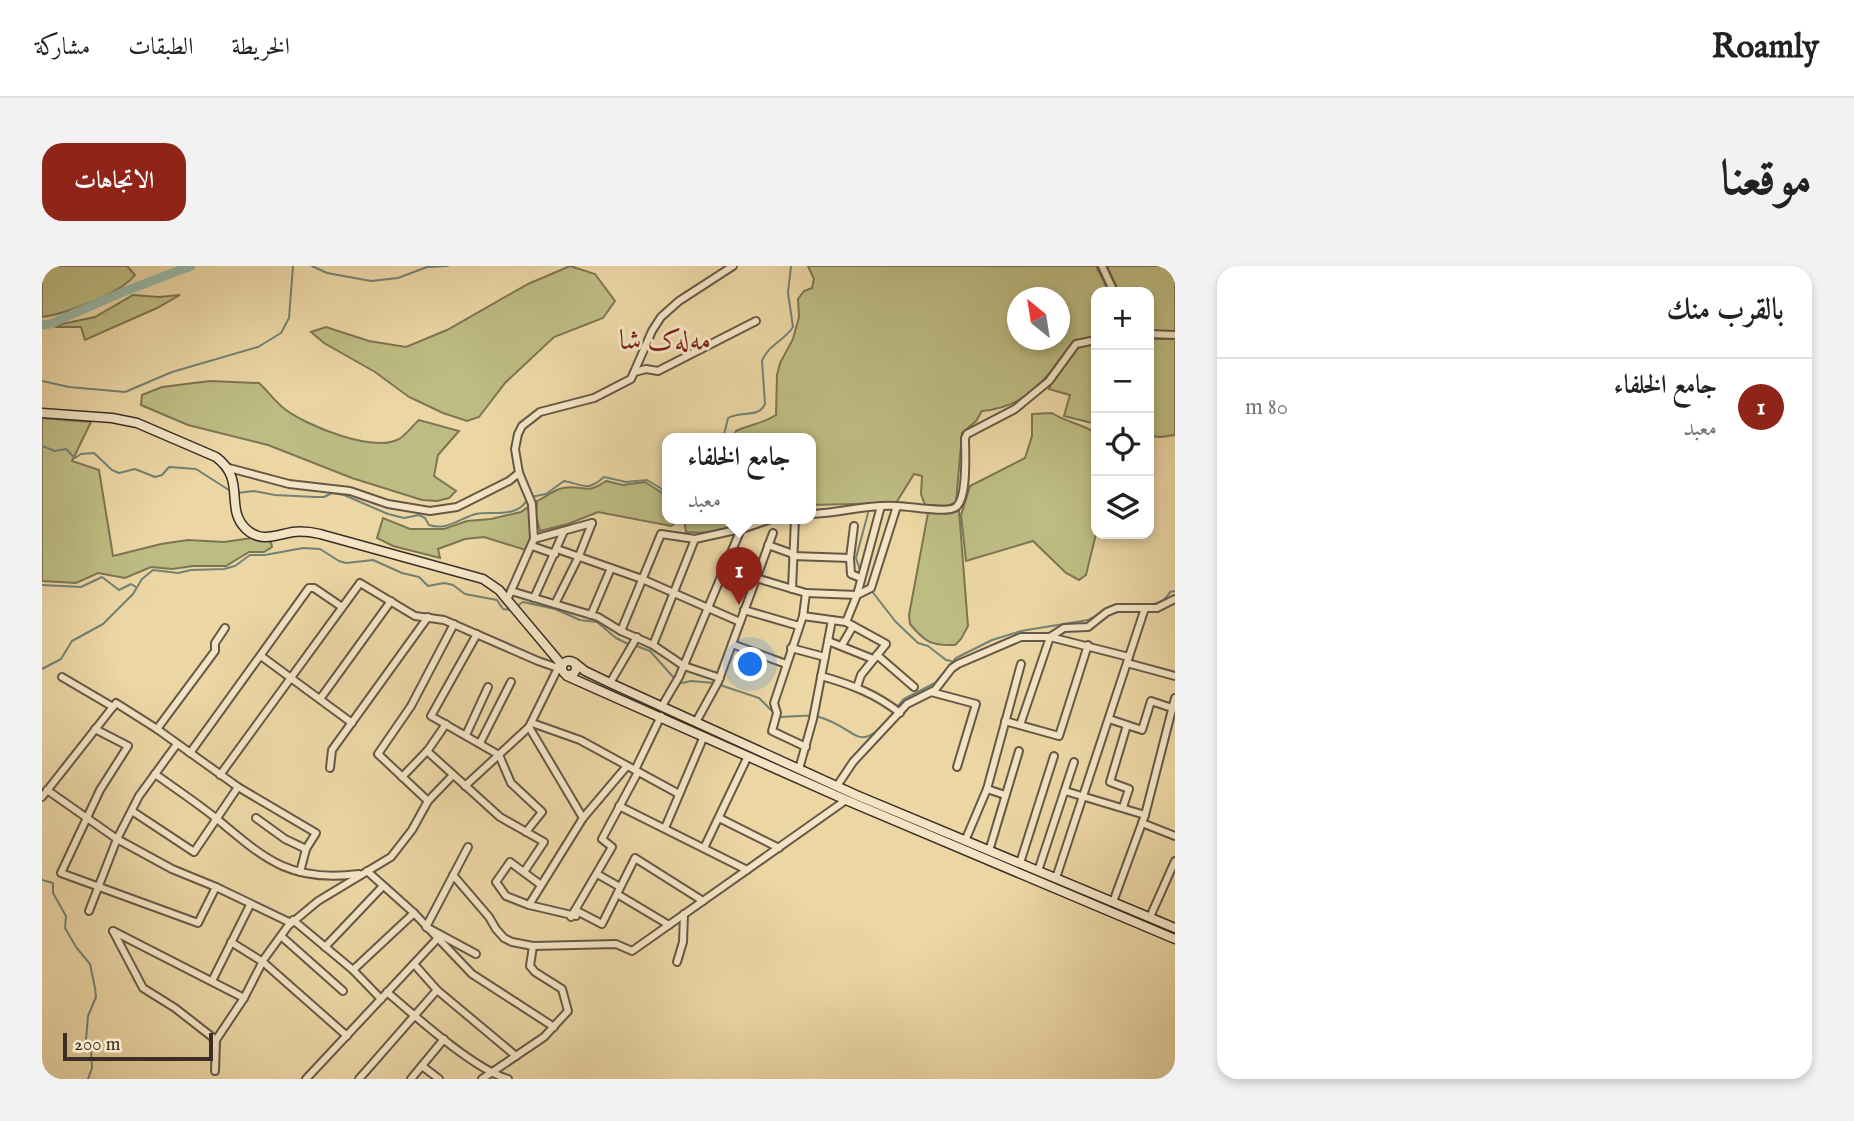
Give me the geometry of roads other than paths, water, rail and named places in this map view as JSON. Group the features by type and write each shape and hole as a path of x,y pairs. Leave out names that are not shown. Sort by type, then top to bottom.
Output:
{"main road":[{"path":"42,413 112,418 136,423 216,457 229,468 240,521 256,536 268,538 299,532 320,534 478,577 496,587 511,601 566,667 704,736 748,756 772,762"},
{"path":"566,667 585,671 696,722 846,800 984,852 1175,939"},
{"path":"783,767 799,769 966,845"},
{"path":"984,852 1020,863 1175,928"}],"street":[{"path":"718,682 684,666 653,645 591,615 534,598 511,601 534,538 532,504 519,473 515,449 517,434 540,412 594,398 631,379 652,331 662,317 679,301 733,266"},
{"path":"1102,266 1112,287"},
{"path":"635,372 646,369 658,371 757,321"},
{"path":"1154,334 1175,335"},
{"path":"816,514 846,512 862,506 938,510 958,506 962,497 967,434 1016,410 1049,381 1076,344 1091,341"},
{"path":"229,468 289,484 350,491 388,504 430,511 457,507 509,481 519,473"},
{"path":"846,622 857,595 881,506"},
{"path":"757,578 806,593 857,595 869,589 897,506"},
{"path":"534,538 592,523 555,604"},
{"path":"621,631 661,534 695,539 756,524"},
{"path":"792,589 795,524"},
{"path":"854,526 851,574 861,578"},
{"path":"662,706 678,680 741,529"},
{"path":"534,598 564,531"},
{"path":"696,722 718,682 773,533"},
{"path":"653,645 695,539"},
{"path":"768,545 793,555 850,558"},
{"path":"531,547 579,556 642,579 740,622"},
{"path":"591,615 611,568"},
{"path":"220,775 360,583 415,615 454,624 566,667 531,725 465,786"},
{"path":"190,753 309,588 314,588 342,607"},
{"path":"806,593 803,616 774,703 776,715 772,731 806,747"},
{"path":"1020,724 1050,637 1064,628 1088,627 1117,608 1157,608 1175,599"},
{"path":"320,699 391,601"},
{"path":"1056,878 1145,608"},
{"path":"744,610 799,626"},
{"path":"803,616 846,622 887,644 861,675 857,687"},
{"path":"330,768 332,750 428,617"},
{"path":"799,769 814,716 832,620"},
{"path":"428,801 378,754 411,706 454,624"},
{"path":"842,645 853,626"},
{"path":"158,729 215,651 215,643 225,628"},
{"path":"477,634 431,716 499,755 511,783 542,812 526,832"},
{"path":"610,683 637,637"},
{"path":"837,786 853,762 898,711 942,684 952,668 958,664 1021,637 1050,637 1088,645 1175,676"},
{"path":"828,642 875,657 914,687"},
{"path":"732,644 786,664"},
{"path":"1005,721 1059,736 1088,645"},
{"path":"791,648 825,657"},
{"path":"261,656 352,723"},
{"path":"966,845 987,789 1021,664"},
{"path":"821,676 857,687 898,711"},
{"path":"62,677 113,707"},
{"path":"480,743 511,682"},
{"path":"466,735 488,687"},
{"path":"931,692 976,704 957,767"},
{"path":"1113,902 1145,815 1175,698"},
{"path":"1109,719 1142,730 1151,701 1172,708"},
{"path":"42,797 116,703 158,729 238,788 316,833 306,849 300,872"},
{"path":"573,914 612,846 602,839 661,716"},
{"path":"402,777 446,724"},
{"path":"531,725 580,740 680,794"},
{"path":"531,725 583,818"},
{"path":"1123,807 1129,789 1110,782 1127,725"},
{"path":"95,729 128,746 103,785 61,873 198,923 216,887"},
{"path":"665,828 704,736"},
{"path":"89,911 117,839 155,774 177,744"},
{"path":"426,751 500,817 544,842 524,872"},
{"path":"984,852 1019,751"},
{"path":"704,848 748,756"},
{"path":"1020,863 1054,756"},
{"path":"1038,871 1074,762"},
{"path":"529,905 583,818 626,766"},
{"path":"155,774 217,819 243,843 282,867 334,876 365,872 414,914 472,974 554,1027"},
{"path":"215,1070 216,1040 244,998 263,962 292,922 318,901 386,861 396,852 428,801 453,775"},
{"path":"132,811 194,852 238,788"},
{"path":"987,789 1005,795"},
{"path":"47,790 117,839 172,869 292,922 353,970 382,999"},
{"path":"1065,792 1145,815"},
{"path":"453,875 489,916 504,938 533,946 616,944 632,951 846,800"},
{"path":"619,806 747,870"},
{"path":"256,818 285,839 306,849"},
{"path":"719,818 779,848"},
{"path":"1142,823 1175,836"},
{"path":"426,927 468,848"},
{"path":"541,886 510,862 496,882 506,897 529,905 584,915 602,924 635,858 703,901"},
{"path":"1150,917 1175,862"},
{"path":"597,874 669,925"},
{"path":"326,947 383,886"},
{"path":"212,981 250,905"},
{"path":"353,970 414,914"},
{"path":"677,962 683,942 684,914"},
{"path":"426,927 476,954"},
{"path":"216,1040 175,1008 143,988 113,931 244,998"},
{"path":"281,936 343,991"},
{"path":"306,1079 438,938"},
{"path":"231,942 263,962 346,1036"},
{"path":"482,1079 544,1037 568,1011 562,989 532,969 530,961 533,946"},
{"path":"414,964 437,990 516,1056"},
{"path":"359,1079 437,990"},
{"path":"387,992 444,1039 492,1072 508,1079"},
{"path":"411,1079 444,1039"},
{"path":"422,1066 439,1079"}],"waterway":[{"path":"42,325 191,266"},
{"path":"42,381 69,387 125,392 172,372 258,347 281,333 289,318 293,266"},
{"path":"312,266 327,273 371,281 398,278 427,267 448,266"},
{"path":"724,433 728,418 754,413 765,404 762,361 768,351 793,327 788,293 791,266"},
{"path":"42,446 55,451 66,449 75,458 81,454 94,453 119,473 135,469 155,477 162,475 169,467 196,469 232,492"},
{"path":"531,497 546,494 564,481 588,486 604,477 626,482 647,480 662,489"},
{"path":"237,493 254,491 315,497 332,493 344,495 388,514 404,518 419,515 425,518 429,525 436,526 448,525 476,514 511,512 523,506 527,500"},
{"path":"861,573 856,558 868,513"},
{"path":"42,669 61,659 72,641 103,624 153,570 178,573 224,569 235,566 250,555 303,548 320,549 346,563 373,560 402,573 419,577 428,586 444,583 453,585 465,594 497,600 503,609 513,610"},
{"path":"42,585 81,587 102,577 119,590 131,584 136,587"},
{"path":"871,590 895,621 918,643 928,646 951,661"},
{"path":"1115,605 1153,604 1175,591"},
{"path":"517,606 523,602 555,609 580,620 597,622 628,644"},
{"path":"897,707 904,699 935,683 956,658 992,640 1021,631 1088,620 1104,611"},
{"path":"634,645 650,651 674,678"},
{"path":"679,681 714,683"},
{"path":"720,685 759,698 775,714"},
{"path":"780,717 819,717 865,737 882,726 894,712"},
{"path":"42,880 53,883 53,893 66,916 65,928 90,964 96,997 88,1016 86,1040 91,1049 92,1068 88,1079"}],"place":[{"name":"جامع الخلفاء","path":"739,605"}],"district":[{"name":"مەلەک شا","path":"665,341"}]}
